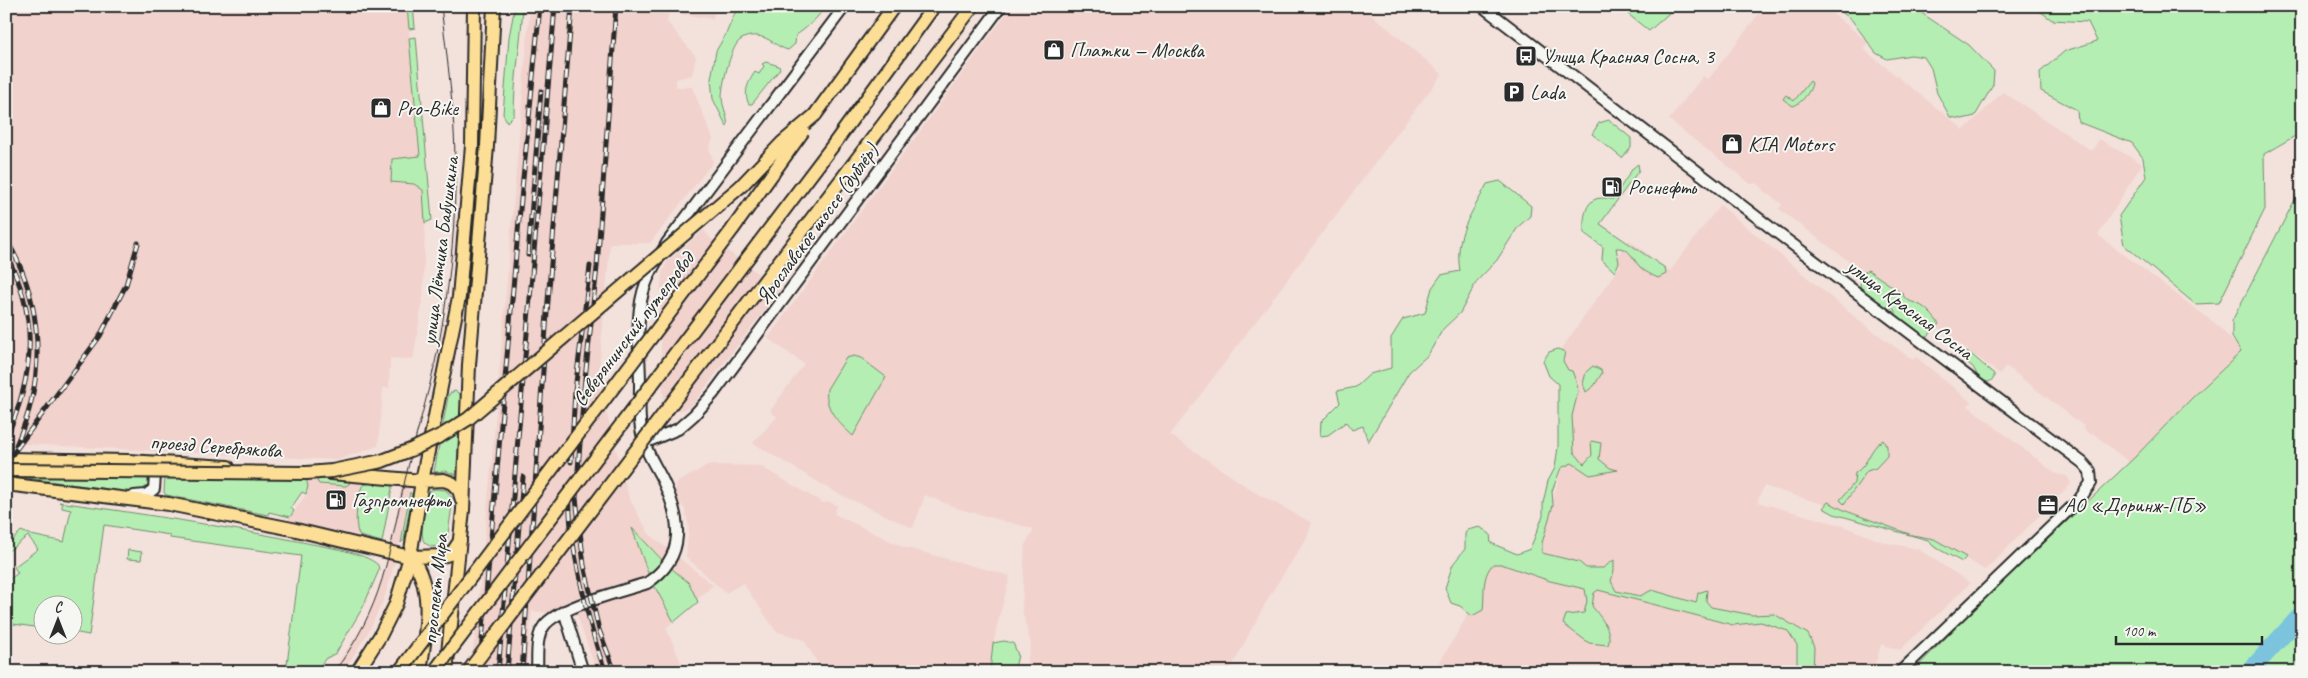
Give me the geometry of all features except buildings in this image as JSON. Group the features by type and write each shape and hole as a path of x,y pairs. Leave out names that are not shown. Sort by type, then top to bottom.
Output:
{"main road":[{"name":"улица Лётчика Бабушкина","path":"357,672 380,636 396,604 410,557 422,481 459,297 472,146 474,6"},
{"name":"улица Лётчика Бабушкина","path":"463,510 469,365 487,146 494,6"},
{"name":"Северянинский путепровод","path":"399,672 732,230 894,6"},
{"path":"434,672 828,152 934,6"},
{"path":"468,672 974,6"},
{"path":"6,470 307,473 332,471 382,460 414,449 442,435 491,401 741,186 783,142 815,115"},
{"name":"проезд Серебрякова","path":"6,459 128,461 422,481 444,480 452,483 459,490 463,510"},
{"path":"6,484 169,504 329,537 410,557 443,556 452,553 460,541"},
{"name":"проспект Мира","path":"446,672 463,510"},
{"path":"410,557 422,577 425,594 424,641 420,672"}],"street":[{"path":"536,672 539,637 544,626 564,611 647,583 654,578 672,557 678,537 677,523 663,481 644,443 640,424 640,320 645,284 667,243 845,6"},
{"name":"Ярославское шоссе (дублёр)","path":"644,443 678,429 713,394 1001,6"},
{"name":"улица Красная Сосна","path":"1482,6 1788,241 1994,395 2090,471 2091,483 2079,500 1900,672"},
{"path":"103,497 146,495 154,489 155,475 150,468 128,461"},
{"path":"564,611 583,672"}],"shaded area":[{"path":"6,6 407,6 425,223 423,297 413,359 390,358 389,388 383,388 378,446 337,460 6,443"},
{"path":"530,6 715,6 713,19 669,12 667,22 696,57 692,75 676,79 676,87 692,87 713,139 709,148 713,162 650,243 610,243 598,381 629,498 649,534 713,585 666,628 685,672 597,672 577,615 532,611 526,672 469,672 475,638 493,448"},
{"path":"1012,6 1361,6 1442,74 1170,435 1256,493 1312,523 1306,539 1268,598 1229,672 1025,672 1031,645 1022,610 1025,545 1034,529 960,509 925,495 913,528 835,492 753,443 777,417 770,411 804,364 768,338"},
{"path":"1765,6 1823,6 1868,42 1863,49 1964,130 2003,92 2092,151 2099,139 2142,164 2098,235 2217,325 2242,351 2131,464 2093,433 2091,435 2083,429 2084,426 2006,366 2000,374 1779,209 1782,204 1762,190 1756,183 1751,184 1669,120 1703,76 1708,80"},
{"path":"1720,205 1862,323 1913,360 1916,357 1971,402 1968,406 2056,474 2067,476 2071,484 1985,570 1934,539 1912,535 1846,511 1764,486 1757,502 1840,525 1883,542 1918,549 1970,583 1900,650 1881,644 1875,665 1869,672 1434,672 1465,620 1482,554 1526,565 1547,521 1569,442 1563,379 1550,365 1621,265 1615,261 1629,240 1670,271"},
{"path":"704,230 710,238 780,290 692,405 683,410 664,411 659,306 662,274 667,262"},
{"path":"708,465 760,466 823,503 830,502 837,506 834,514 903,547 1010,576 996,629 989,672 823,672 804,640 776,631 743,583 726,593 686,557 689,527 685,509 673,495 677,483"},
{"path":"299,475 371,483 363,485 358,504 356,525 360,536 364,537 288,520 308,492"},
{"path":"401,486 410,488 400,543 385,596 369,631 348,664 342,672 332,672 362,627 378,593 390,554"}],"green space":[{"path":"407,6 413,6 415,28 409,29"},
{"path":"515,6 523,6 514,115 507,122 503,114 509,37"},
{"path":"738,6 825,6 812,22 796,35 795,44 788,50 762,37 750,36 739,41 730,60 722,92 727,127 713,99 711,79 716,51 726,34"},
{"path":"1618,6 1677,6 1649,31"},
{"path":"1833,6 1911,6 1969,45 1994,71 1993,85 1975,116 1962,119 1950,117 1937,93 1931,68 1924,57 1911,55 1887,59 1876,53 1851,19"},
{"path":"2033,6 2302,6 2302,132 2264,154 2265,209 2219,303 2195,304 2124,245 2119,216 2146,177 2143,158 2132,143 2078,122 2077,110 2041,91 2040,72 2065,51 2097,41 2088,22 2052,20"},
{"path":"416,37 432,220 425,223 423,190 414,184 391,182 392,159 420,156 409,38"},
{"path":"766,62 779,66 780,69 752,104 749,104 746,96 748,84 755,72 759,74 764,66 762,64"},
{"path":"1810,81 1812,83 1810,90 1799,103 1793,106 1783,99 1786,95 1794,101"},
{"path":"1609,120 1631,138 1631,148 1622,158 1592,134 1599,123"},
{"path":"1638,164 1639,170 1600,224 1665,268 1666,274 1658,278 1642,269 1628,251 1621,248 1616,248 1619,262 1615,272 1602,260 1603,247 1584,233 1584,219 1592,201 1598,198 1613,199 1633,168"},
{"path":"1500,181 1531,206 1530,216 1518,227 1497,260 1477,281 1460,313 1443,329 1428,355 1409,372 1368,442 1363,426 1352,430 1346,422 1328,435 1320,436 1321,422 1340,403 1337,391 1356,387 1370,374 1391,368 1391,338 1403,319 1425,313 1432,288 1441,275 1460,271 1459,246 1465,226 1487,184"},
{"path":"2302,186 2302,672 1912,672 1977,606 2134,458 2192,398 2241,352 2232,337 2232,321"},
{"path":"1868,270 1902,293 1907,300 1924,308 1939,324 1928,336 1908,327 1894,309 1883,306 1861,291 1860,284 1863,273"},
{"path":"1558,349 1565,352 1563,361 1568,370 1572,371 1577,384 1578,392 1572,416 1574,452 1584,464 1592,455 1591,441 1601,443 1599,459 1610,468 1618,470 1590,475 1572,463 1561,468 1552,491 1553,505 1542,543 1542,553 1579,562 1586,568 1603,568 1614,560 1614,571 1611,581 1616,591 1640,596 1652,590 1696,603 1698,593 1707,590 1706,601 1711,607 1752,615 1774,614 1808,634 1814,647 1813,672 1797,672 1797,645 1788,631 1761,622 1733,625 1598,590 1594,593 1592,606 1605,624 1609,634 1608,645 1589,643 1563,624 1566,615 1584,613 1587,601 1585,589 1550,581 1501,564 1493,564 1487,574 1484,586 1483,610 1472,616 1460,606 1451,603 1445,588 1453,564 1465,549 1465,534 1467,530 1480,527 1490,534 1491,543 1517,554 1530,549 1543,516 1543,503 1548,481 1555,468 1558,447 1558,384 1549,376 1543,361 1549,352"},
{"path":"1959,351 1971,354 1994,374 1994,378 1989,382 1980,380 1973,367 1959,356"},
{"path":"854,356 861,358 886,377 853,436 830,409 827,389 846,358"},
{"path":"1593,366 1601,370 1602,373 1594,386 1586,392 1583,384 1586,372"},
{"path":"455,391 462,398 456,475 446,471 434,472 448,397 450,393"},
{"path":"1883,440 1887,446 1887,456 1876,468 1867,471 1844,504 1840,500 1854,483 1855,473 1860,470 1878,443"},
{"path":"6,475 150,475 150,486 146,491 135,493"},
{"path":"165,477 306,478 308,486 306,494 302,492 291,508 294,511 290,517 269,512 268,515 166,495 164,492"},
{"path":"319,479 348,481 350,483 346,486 319,484 317,481"},
{"path":"371,483 391,484 392,488 382,542 360,536 358,532 357,511 359,496 363,485"},
{"path":"435,489 446,490 453,499 447,540 442,545 436,547 424,542 422,525 426,496 429,491"},
{"path":"410,492 412,495 404,540 401,543"},
{"path":"59,502 214,526 334,548 372,560 378,565 379,570 363,607 336,653 325,659 315,672 286,672 301,556 170,538 170,535 104,525 89,635 82,634 82,596 32,596 32,627 6,623 6,582 18,573 14,567 38,549 28,536 6,553 6,547 21,531 64,542 71,510 62,508 62,504"},
{"path":"1828,502 1846,511 1912,535 1934,539 1966,557 1962,562 1933,546 1928,540 1834,514 1823,508"},
{"path":"632,528 664,562 689,583 698,602 674,622 649,576"},
{"path":"128,550 142,552 141,560 127,559"},
{"path":"1004,641 1013,643 1018,655 1014,672 990,672 993,643"}],"waterway":[{"path":"2249,672 2302,614"}],"tram line":[{"path":"334,672 364,625 382,580 435,365 442,326 448,286 455,205 455,144 441,6"}],"railway":[{"path":"478,672 540,6"},
{"path":"498,672 555,6"},
{"path":"522,672 547,313 572,6"},
{"path":"615,672 599,630 584,565 576,498 584,388 597,267 616,6"},
{"path":"528,255 541,91"},
{"path":"6,239 19,263 28,288 37,340 33,393 16,445"},
{"path":"6,463 100,336 126,285 138,243"},
{"path":"6,255 17,278 24,301 29,347 23,392 6,438"},
{"path":"571,462 575,391 590,266"},
{"path":"507,672 523,477"},
{"path":"570,492 570,520 576,561 599,655 606,672"}],"place":[{"name":"Платки — Москва","path":"1054,50"},
{"name":"Улица Красная Сосна, 3","path":"1526,56"},
{"name":"Lada","path":"1514,92"},
{"name":"Pro-Bike","path":"381,108"},
{"name":"KIA Motors","path":"1732,144"},
{"name":"Роснефть","path":"1612,187"},
{"name":"Газпромнефть","path":"336,500"},
{"name":"АО «Доринж-ПБ»","path":"2048,505"}]}
